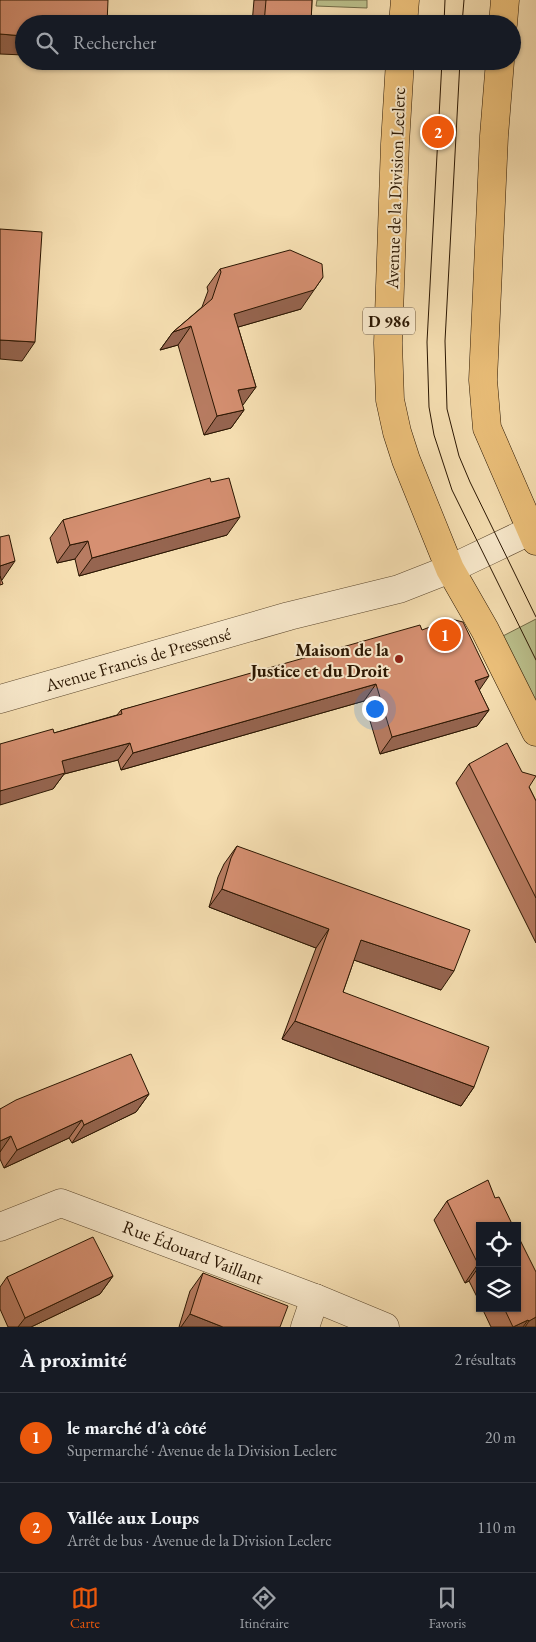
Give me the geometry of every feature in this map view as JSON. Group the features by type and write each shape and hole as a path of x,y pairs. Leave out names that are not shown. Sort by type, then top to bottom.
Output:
{"main road":[{"path":"404,15 405,0"},
{"path":"504,15 505,0"},
{"name":"Avenue de la Division Leclerc","path":"399,70 394,144 388,343 390,400 406,460 450,570 485,630 536,732"},
{"path":"499,70 492,164 483,380 487,428 534,533"}],"street":[{"name":"Avenue Francis de Pressensé","path":"0,699 289,616 399,589 450,570 534,533"},
{"name":"Rue Édouard Vaillant","path":"0,1227 61,1203 315,1298 385,1327"},
{"path":"305,1327 315,1298"}],"green space":[{"path":"317,0 367,0 367,8 316,6"},
{"path":"536,619 536,709 501,637"}],"building":[{"path":"0,0 108,0 107,15 15,15 15,35 0,34"},
{"path":"266,0 312,0 311,15 265,15"},
{"path":"0,229 42,232 35,342 0,340"},
{"path":"290,250 322,264 323,277 314,290 234,314 256,387 238,390 244,410 217,416 191,326 173,332 212,299 221,272 220,269"},
{"path":"210,478 211,482 229,478 240,517 92,558 88,541 70,545 63,520"},
{"path":"9,535 15,561 0,566 0,537"},
{"path":"451,619 463,622 489,676 475,681 489,710 392,737 376,684 133,753 130,743 62,761 65,773 0,791 0,744 53,729 54,733 122,714 121,710 420,625 422,630"},
{"path":"507,743 522,772 536,776 529,787 536,801 536,898 469,764"},
{"path":"237,846 470,930 454,971 361,940 343,992 489,1047 474,1087 295,1021 329,929 222,889 231,858"},
{"path":"131,1054 149,1094 84,1125 82,1120 17,1150 11,1136 0,1141 0,1109 16,1100"},
{"path":"488,1180 495,1198 499,1197 511,1222 476,1222 476,1260 447,1201"},
{"path":"93,1237 113,1276 25,1318 7,1277"},
{"path":"521,1242 536,1272 536,1317 513,1327 506,1312 521,1312"},
{"path":"203,1273 288,1306 280,1327 223,1327 190,1314"}],"tram line":[{"path":"444,15 445,0"},
{"path":"463,15 464,0"},
{"path":"442,70 427,342 429,407 434,435 452,490 536,660"},
{"path":"460,70 445,341 447,409 459,456 470,482 536,617"}],"place":[{"name":"Vallée aux Loups","path":"438,132"},
{"name":"le marché d'à côté","path":"445,635"},
{"name":"Maison de la Justice et du Droit","path":"399,659"}]}
